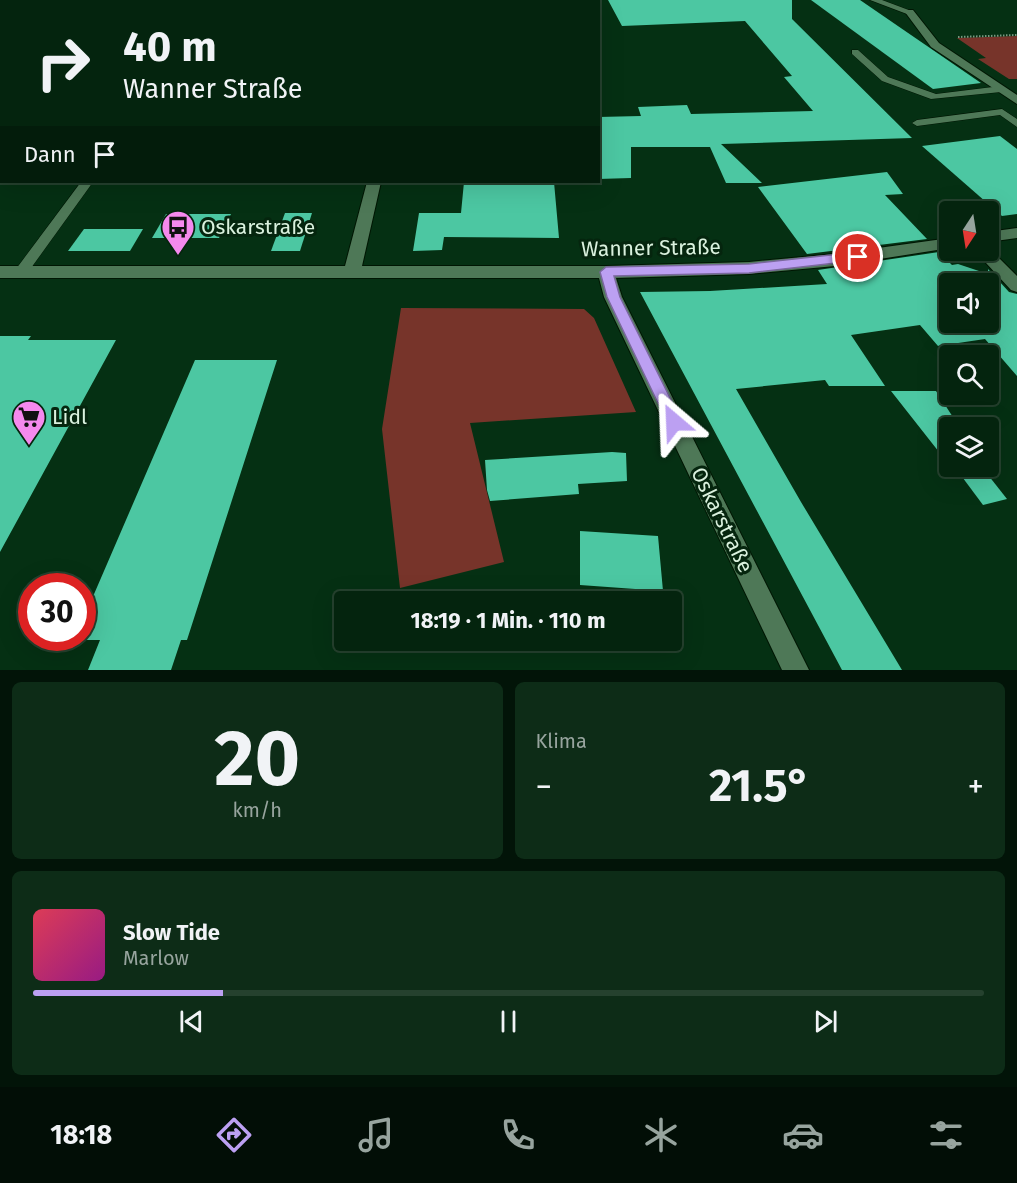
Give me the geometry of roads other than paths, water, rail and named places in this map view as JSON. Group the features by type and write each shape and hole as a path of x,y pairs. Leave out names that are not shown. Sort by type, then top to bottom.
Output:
{"street":[{"path":"910,12 928,38 1017,100"},
{"path":"352,272 374,183"},
{"path":"999,235 1017,233"},
{"name":"Wanner Straße","path":"0,272 606,272 773,267 939,244"},
{"path":"993,261 1017,286"},
{"name":"Oskarstraße","path":"606,272 613,297 796,670"}],"lane":[{"path":"874,0 910,12"},
{"path":"855,52 885,79 935,97 1001,89"},
{"path":"917,123 1002,112 1017,124"},
{"path":"21,272 86,183"}],"place":[{"name":"Oskarstraße","path":"178,256"},
{"name":"Lidl","path":"29,446"}]}
